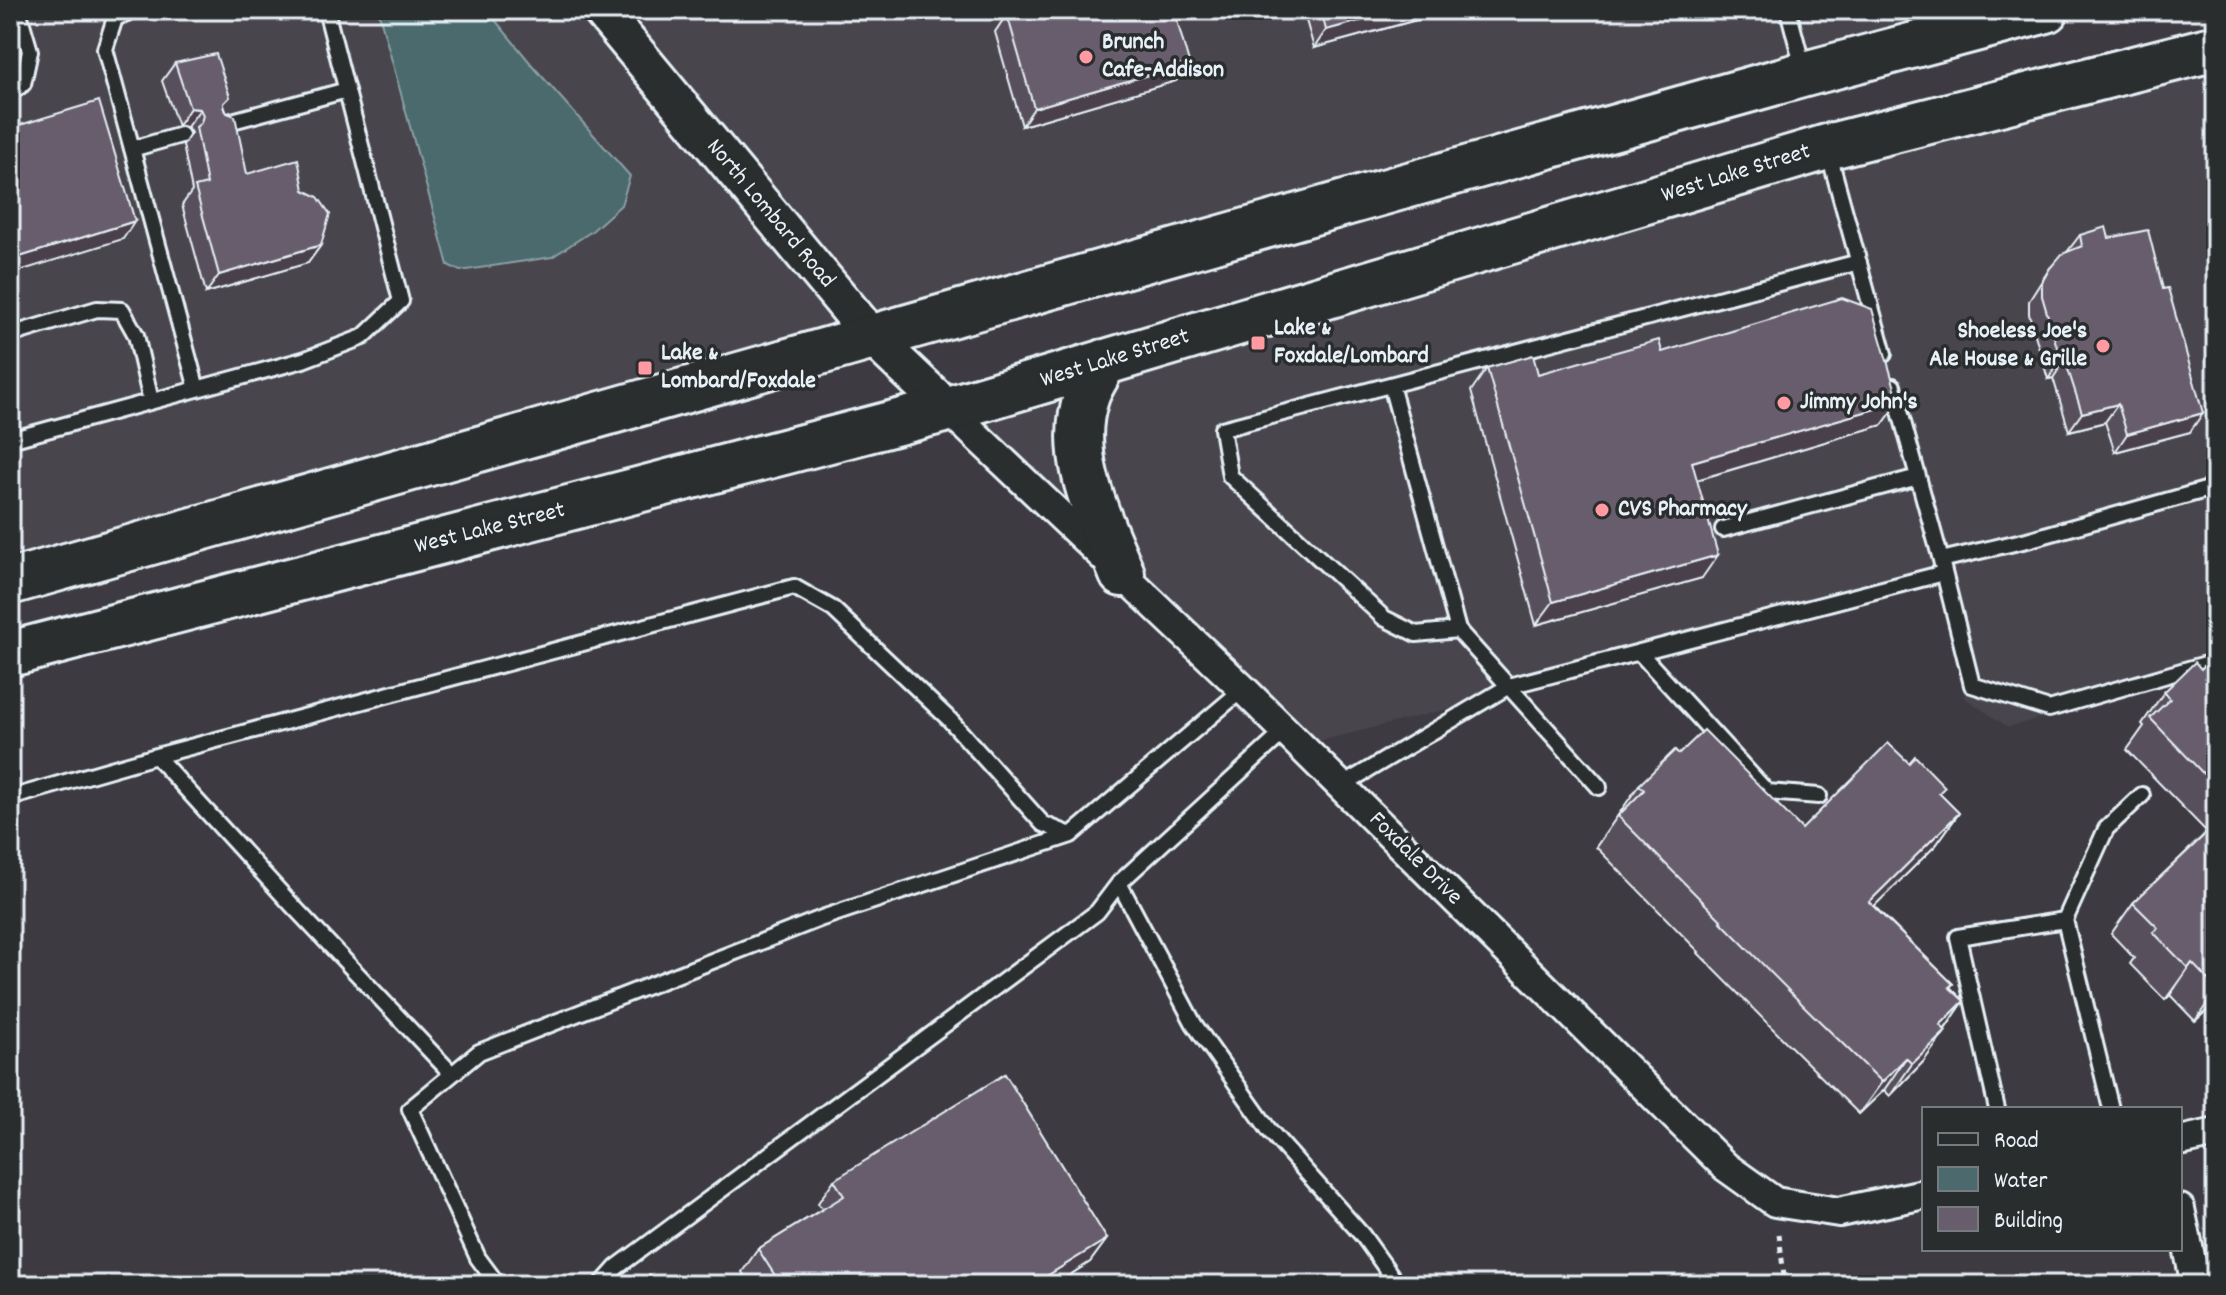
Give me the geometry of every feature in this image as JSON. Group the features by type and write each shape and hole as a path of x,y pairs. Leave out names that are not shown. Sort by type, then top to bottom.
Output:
{"main road":[{"path":"10,582 1805,74 2046,10"},
{"name":"West Lake Street","path":"10,654 948,409 1827,147 2216,48"},
{"path":"1104,362 1087,393 1080,421 1080,451 1092,500 1122,574"}],"street":[{"name":"North Lombard Road","path":"601,10 873,338 948,409"},
{"name":"Foxdale Drive","path":"948,409 1243,689 1726,1167 1775,1202 1839,1212 1922,1194"},
{"path":"2182,1141 2216,1133"},
{"path":"2182,1218 2196,1285"}],"lane":[{"path":"10,93 23,84 30,51 18,10"},
{"path":"134,10 115,18 105,49 197,389"},
{"path":"10,440 303,360 363,337 401,301 326,10"},
{"path":"1788,10 1805,74"},
{"path":"221,124 347,90"},
{"path":"132,149 181,135"},
{"path":"1827,147 1943,567 1972,685 2049,709 2216,661"},
{"path":"1458,630 1416,634 1384,618 1230,476 1222,429 1859,262"},
{"path":"10,335 97,309 122,310 136,335 151,401"},
{"path":"1391,385 1458,630 1599,787"},
{"path":"1723,529 1918,477"},
{"path":"1341,786 1509,686 1943,567 2216,487"},
{"path":"10,798 156,756 794,587 833,609 949,719 1043,824 1071,835"},
{"path":"1639,652 1767,792 1819,796"},
{"path":"498,1285 478,1258 410,1109 479,1052 822,918 1071,835 1243,689"},
{"path":"601,1285 617,1267 1097,912 1119,883 1285,731"},
{"path":"156,756 452,1074"},
{"path":"2111,1107 2065,920 2106,829 2142,795"},
{"path":"1119,883 1194,1024 1269,1130 1363,1236 1398,1285"},
{"path":"1997,1107 1958,937 2065,920"}],"path":[{"path":"1775,1202 1785,1285"}],"shaded area":[{"path":"10,10 1996,10 10,567"},
{"path":"2216,63 2216,669 2008,727 1965,698 1937,586 1316,742 971,409"}],"water":[{"path":"378,10 487,10 630,176 621,205 592,231 552,257 460,271 448,265"}],"building":[{"name":"Brunch Cafe-Addison","path":"1021,10 1174,10 1189,63 1034,108 1007,14"},
{"path":"1321,10 1400,10 1326,30"},
{"path":"216,54 230,97 224,108 235,116 247,174 298,159 304,190 318,197 330,214 321,245 219,275 195,187 207,184 196,127 203,115 200,109 190,108 175,63"},
{"path":"99,101 135,221 10,260 10,128"},
{"name":"Shoeless Joe's Ale House & Grille","path":"2106,227 2109,238 2148,230 2163,289 2168,288 2203,413 2127,434 2118,404 2082,413 2065,360 2061,361 2042,296 2042,282 2062,254 2082,246 2080,235"},
{"path":"1842,298 1872,309 1899,402 1692,462 1718,555 1553,602 1487,368 1533,355 1538,374 1659,340 1662,352"},
{"path":"2216,654 2216,787 2150,718 2170,699 2164,692 2195,662 2201,669"},
{"path":"1704,730 1802,829 1888,743 1909,763 1915,756 1945,787 1939,793 1959,813 1869,902 1953,984 1949,987 1964,1001 1940,1025 1946,1031 1912,1064 1906,1058 1882,1082 1618,816 1644,790 1639,785 1675,750 1679,754"},
{"path":"2216,824 2216,988 2192,963 2188,968 2153,932 2158,928 2133,903"},
{"path":"1005,1074 1107,1239 1032,1285 781,1285 758,1249 844,1196 834,1180"}],"place":[{"name":"Brunch Cafe-Addison","path":"1086,57"},
{"name":"Lake & Foxdale/Lombard","path":"1258,343"},
{"name":"Shoeless Joe's Ale House & Grille","path":"2103,346"},
{"name":"Lake & Lombard/Foxdale","path":"645,368"},
{"name":"Jimmy John's","path":"1784,403"},
{"name":"CVS Pharmacy","path":"1602,510"}]}
